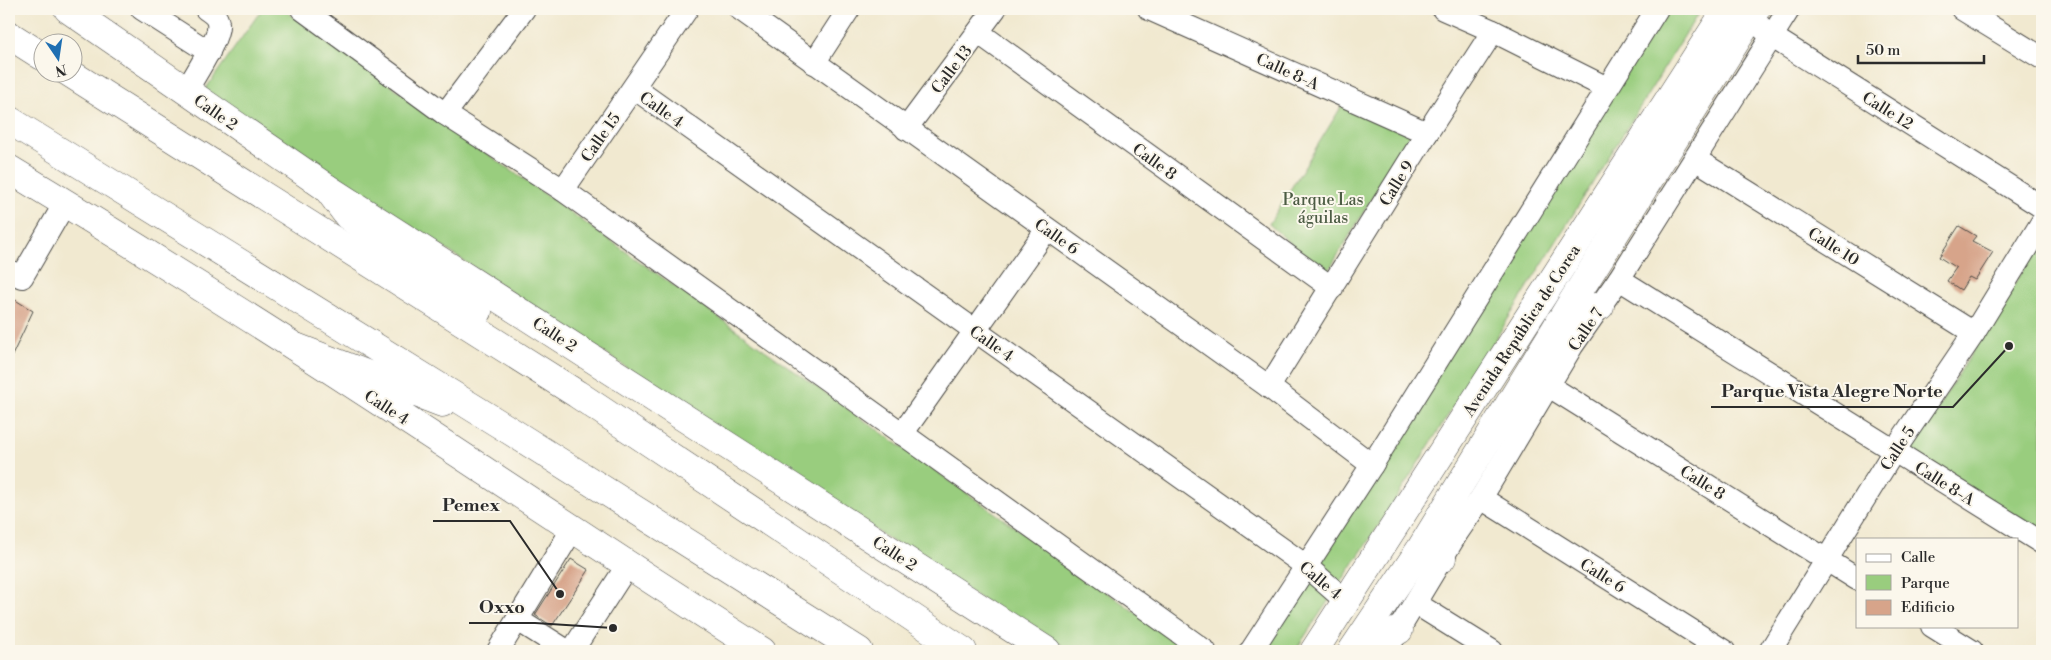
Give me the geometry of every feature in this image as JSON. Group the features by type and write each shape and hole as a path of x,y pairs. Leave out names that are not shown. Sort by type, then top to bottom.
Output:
{"main road":[{"name":"Calle 2","path":"68,9 327,188 1047,651"},
{"name":"Avenida República de Corea","path":"1352,651 1440,516 1559,322 1742,11"},
{"name":"Avenida República de Corea","path":"1314,651 1742,11"},
{"path":"9,35 32,50"},
{"path":"82,81 577,394 963,651"},
{"path":"9,120 501,425 859,651"},
{"name":"Calle 4","path":"9,169 296,347 627,566 762,651"},
{"path":"327,188 348,216 501,328 577,394"},
{"path":"1559,322 1600,306"},
{"path":"296,347 501,425"},
{"path":"1440,516 1442,558"},
{"path":"1364,651 1392,640"}],"street":[{"path":"142,9 209,52"},
{"path":"186,90 209,52 218,31 219,24 215,15 206,9"},
{"path":"302,9 445,114 563,190 1205,651"},
{"path":"445,114 524,9"},
{"name":"Calle 15","path":"563,190 687,9"},
{"name":"Calle 6","path":"740,9 1269,387 1372,465"},
{"path":"814,63 849,9"},
{"name":"Calle 13","path":"906,129 995,9"},
{"name":"Calle 8-A","path":"1149,9 1427,133"},
{"path":"1442,9 1493,31 1607,88"},
{"path":"1251,651 1372,465 1657,9"},
{"name":"Calle 7","path":"1392,640 1481,498 1572,346 1620,279 1789,9"},
{"path":"1962,9 2042,58"},
{"name":"Calle 12","path":"1742,11 1771,36 2042,207"},
{"name":"Calle 9","path":"1269,387 1427,133 1493,31"},
{"name":"Calle 8","path":"978,33 1332,288"},
{"name":"Calle 4","path":"634,88 1306,566 1347,602"},
{"name":"Calle 10","path":"1695,159 1974,333"},
{"path":"9,271 22,277 65,203"},
{"name":"Calle 5","path":"1770,651 1894,451 1974,333 2042,222"},
{"path":"902,434 1047,229"},
{"name":"Calle 8-A","path":"1620,279 2042,543"},
{"name":"Calle 8","path":"1549,386 1856,577"},
{"name":"Calle 6","path":"1481,498 1724,651"},
{"path":"498,651 572,530"},
{"path":"572,651 627,566"},
{"path":"1415,603 1492,651"},
{"path":"518,620 567,651"},
{"path":"1935,628 1972,651"}],"green space":[{"path":"262,9 283,9 1190,651 1073,651 976,596 204,91"},
{"path":"1667,9 1701,9 1389,510 1295,651 1260,651"},
{"name":"Parque Las águilas","path":"1346,99 1412,131 1326,275 1269,224"},
{"path":"2042,240 2042,532 1911,451"}],"building":[{"path":"1959,226 1976,236 1972,241 1993,252 1975,280 1969,277 1961,290 1947,281 1956,268 1939,257"},
{"path":"9,296 33,311 9,362"},
{"path":"571,559 589,570 552,626 535,615"}],"place":[{"name":"Parque Vista Alegre Norte","path":"2009,346"},
{"name":"Pemex","path":"560,594"},
{"name":"Oxxo","path":"613,628"}]}
